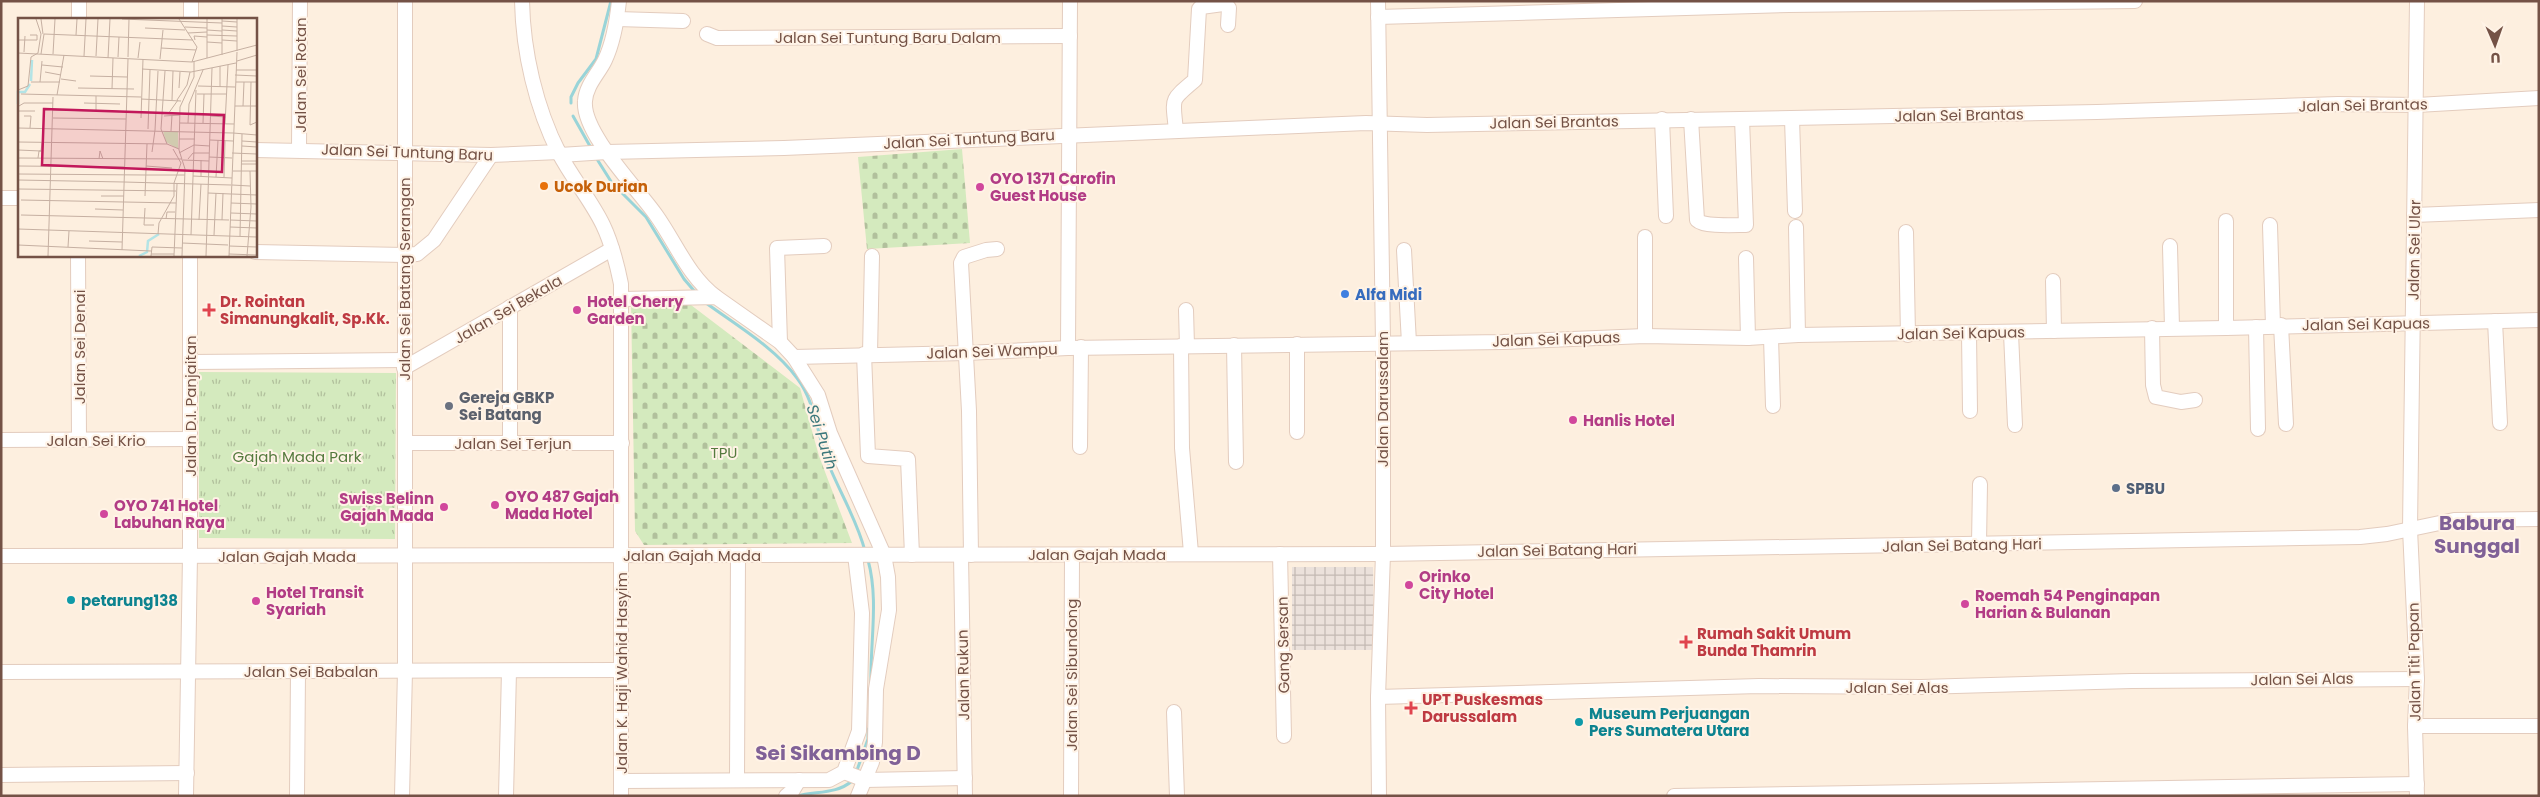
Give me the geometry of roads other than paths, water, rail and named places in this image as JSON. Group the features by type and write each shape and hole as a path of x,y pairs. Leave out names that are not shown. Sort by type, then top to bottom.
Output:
{"street":[{"path":"79,1 79,18"},
{"path":"191,1 191,18"},
{"name":"Jalan Sei Rotan","path":"299,149 300,1"},
{"name":"Jalan Sei Batang Serangan","path":"402,796 405,671 405,1"},
{"name":"Jalan K. Haji Wahid Hasyim","path":"522,1 522,16 535,89 547,127 559,154 603,225 612,249 621,284 621,796"},
{"path":"619,1 608,54 584,99 597,152 667,230 689,271 701,286 712,297 780,342 794,357 818,395 830,433 882,555 888,577 889,610 876,688 874,748 872,762 855,776"},
{"path":"1070,1 1068,135 1074,348 1080,447"},
{"name":"Jalan Darussalam","path":"1378,1 1378,124 1383,343 1383,554 1378,696 1379,796"},
{"path":"1378,17 1789,3 2135,1"},
{"name":"Jalan Sei Ular","path":"2410,529 2417,1"},
{"path":"1176,131 1174,101 1176,95 1195,80 1199,9 1223,2 1228,4 1228,25"},
{"path":"616,20 683,21"},
{"name":"Jalan Sei Tuntung Baru Dalam","path":"707,34 717,38 1070,36"},
{"name":"Jalan Sei Brantas","path":"1378,124 1427,125 1691,119 1792,119 2107,112 2338,104 2417,105 2539,98"},
{"path":"1691,119 1697,220 1700,223 1746,225 1742,119"},
{"path":"1792,119 1795,211"},
{"path":"1662,120 1666,216"},
{"name":"Jalan Sei Tuntung Baru","path":"256,150 299,149 491,155 559,154 784,148 1068,135 1378,124"},
{"path":"256,252 417,254 434,240 491,155"},
{"path":"1,198 18,198"},
{"path":"2414,215 2539,210"},
{"path":"2226,221 2226,328"},
{"path":"2270,225 2286,424"},
{"path":"1796,226 1798,335"},
{"path":"1906,232 1908,335"},
{"path":"1644,336 1645,237"},
{"path":"780,342 777,248 824,246"},
{"path":"2170,246 2172,328"},
{"name":"Jalan Sei Bekala","path":"190,362 404,364 612,249"},
{"name":"Jalan Rukun","path":"965,796 966,353 962,259 986,250 997,249"},
{"path":"1404,250 1408,342"},
{"name":"Jalan Sei Denai","path":"78,256 79,440"},
{"name":"Jalan D.I. Panjaitan","path":"186,796 190,556 190,256"},
{"path":"872,256 867,354 868,456 907,458 909,460 912,555"},
{"path":"1746,258 1748,338"},
{"path":"2053,281 2054,331"},
{"path":"622,299 712,297"},
{"path":"510,307 510,443"},
{"path":"1186,310 1182,448 1191,553"},
{"name":"Jalan Sei Kapuas","path":"1383,343 1503,342 1644,336 1748,338 1798,335 2011,333 2152,328 2226,328 2539,320"},
{"path":"2495,321 2500,423"},
{"path":"2256,327 2258,429"},
{"path":"2152,328 2153,385 2156,397 2180,402 2195,400"},
{"path":"1970,333 1970,411"},
{"path":"2011,333 2015,425"},
{"path":"1771,337 1773,406"},
{"name":"Jalan Sei Wampu","path":"794,357 966,353 1074,348 1383,343"},
{"path":"1297,344 1297,432"},
{"path":"1234,345 1236,462"},
{"name":"Jalan Sei Krio","path":"1,440 190,439"},
{"name":"Jalan Sei Terjun","path":"405,442 622,443"},
{"path":"1979,544 1980,484"},
{"name":"Jalan Sei Batang Hari","path":"1383,554 2360,537 2454,520 2539,519"},
{"name":"Jalan Titi Papan","path":"2410,529 2417,679 2414,726 2417,790"},
{"name":"Gang Sersan","path":"1280,554 1284,736"},
{"name":"Jalan Gajah Mada","path":"1,556 1383,554"},
{"path":"737,780 738,555"},
{"path":"858,555 862,613 859,731 855,776 860,788 858,796"},
{"name":"Jalan Sei Sibundong","path":"1070,796 1072,555"},
{"name":"Jalan Sei Babalan","path":"1,672 621,670"},
{"path":"506,796 509,671"},
{"path":"297,796 298,672"},
{"name":"Jalan Sei Alas","path":"1378,696 1760,686 1959,687 2132,681 2417,679"},
{"path":"1174,712 1177,796"},
{"path":"2414,726 2539,726"},
{"path":"1,775 187,773"},
{"path":"621,781 829,780 855,776 965,778"},
{"path":"786,796 793,790 799,780"},
{"path":"1674,796 2417,790"}],"waterway":[{"name":"Sei Putih","path":"571,103 571,97 578,83 596,59 611,1"},
{"name":"Sei Putih","path":"573,116 591,148"},
{"name":"Sei Putih","path":"595,156 612,183 646,217 684,279 696,293"},
{"name":"Sei Putih","path":"706,303 766,346 797,378 812,408 828,463 853,517 865,551"},
{"name":"Sei Putih","path":"868,560 874,606 871,683"},
{"name":"Sei Putih","path":"856,773 868,739 868,729"},
{"name":"Sei Putih","path":"797,796 833,790 852,781"}],"place":[{"name":"Ucok Durian","path":"544,186"},
{"name":"OYO 1371 Carofin Guest House","path":"980,187"},
{"name":"Alfa Midi","path":"1345,294"},
{"name":"Dr. Rointan Simanungkalit, Sp.Kk.","path":"209,310"},
{"name":"Hotel Cherry Garden","path":"577,310"},
{"name":"Gereja GBKP Sei Batang","path":"449,406"},
{"name":"Hanlis Hotel","path":"1573,420"},
{"name":"SPBU","path":"2116,488"},
{"name":"OYO 487 Gajah Mada Hotel","path":"495,505"},
{"name":"Swiss Belinn Gajah Mada","path":"444,507"},
{"name":"OYO 741 Hotel Labuhan Raya","path":"104,514"},
{"name":"Orinko City Hotel","path":"1409,585"},
{"name":"petarung138","path":"71,600"},
{"name":"Hotel Transit Syariah","path":"256,601"},
{"name":"Roemah 54 Penginapan Harian & Bulanan","path":"1965,604"},
{"name":"Rumah Sakit Umum Bunda Thamrin","path":"1686,642"},
{"name":"UPT Puskesmas Darussalam","path":"1411,708"},
{"name":"Museum Perjuangan Pers Sumatera Utara","path":"1579,722"}],"district":[{"name":"Babura Sunggal","path":"2477,534"},
{"name":"Sei Sikambing D","path":"838,753"}],"park label":[{"name":"TPU","path":"724,452"},
{"name":"Gajah Mada Park","path":"297,456"}]}
